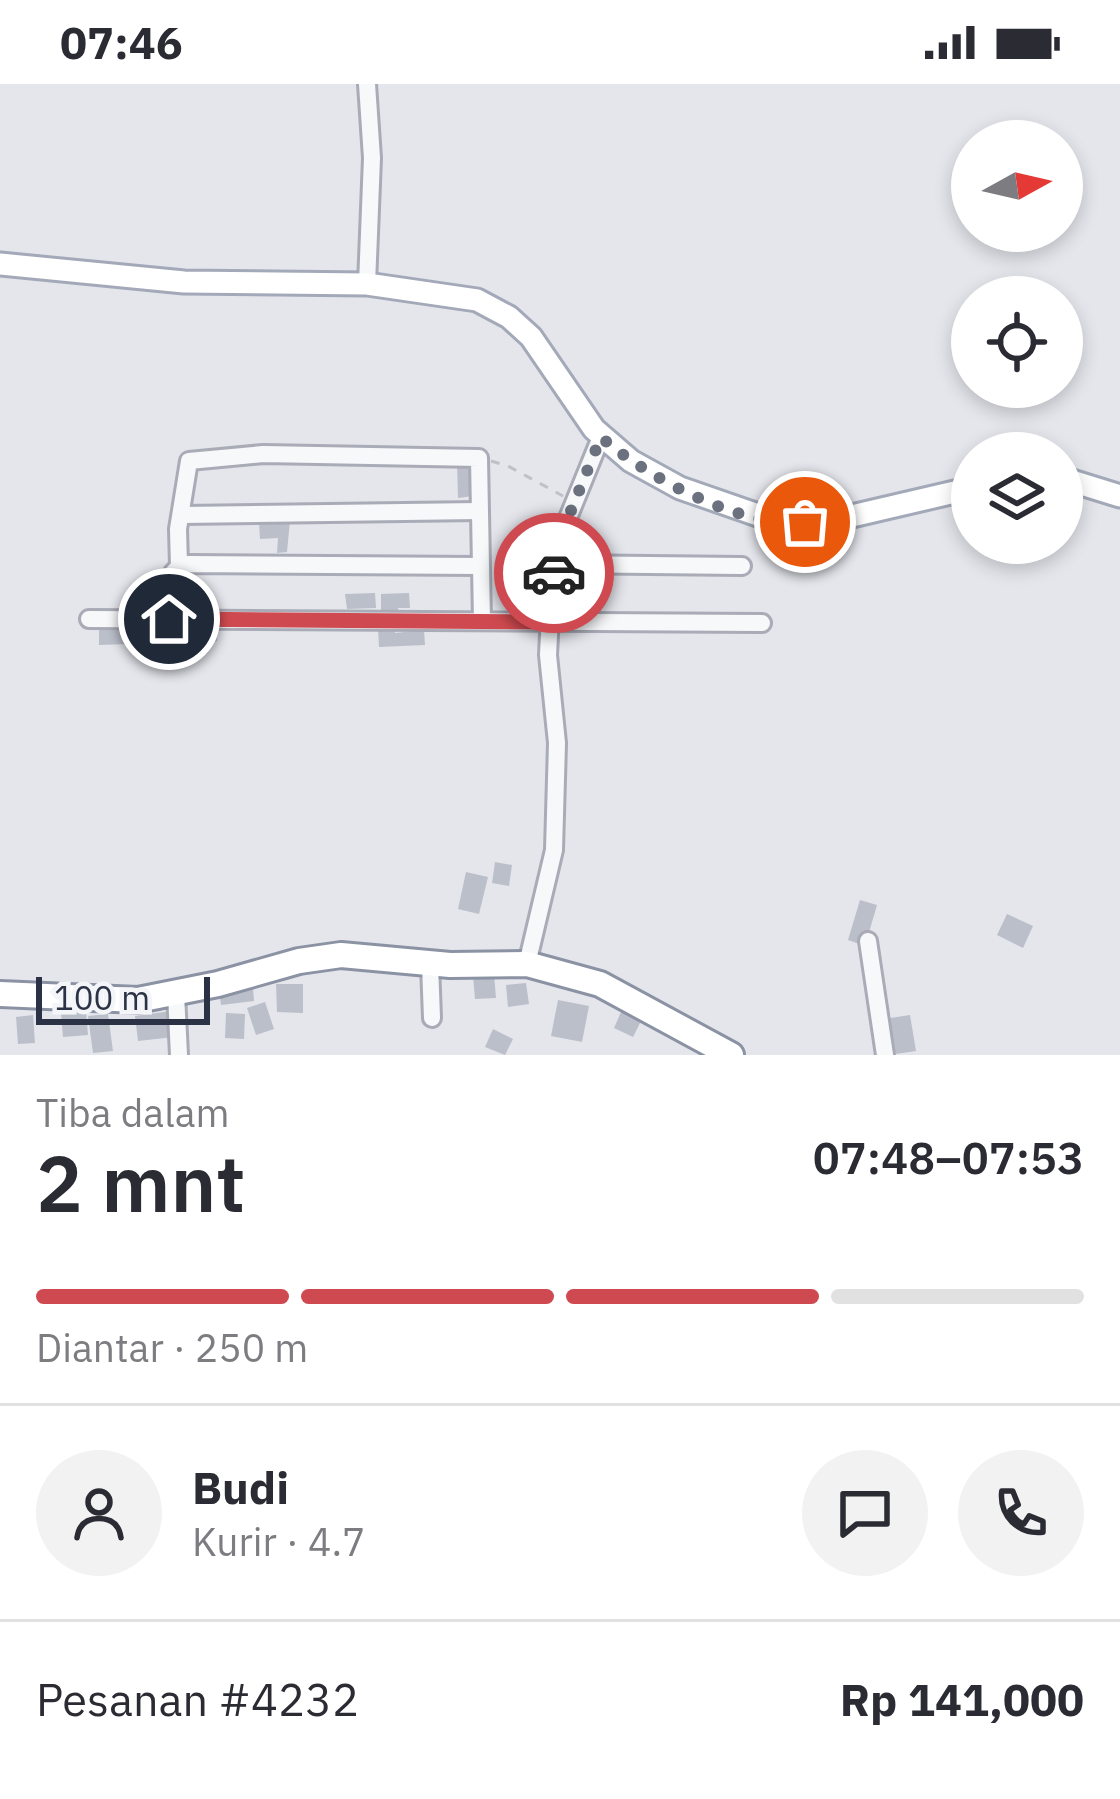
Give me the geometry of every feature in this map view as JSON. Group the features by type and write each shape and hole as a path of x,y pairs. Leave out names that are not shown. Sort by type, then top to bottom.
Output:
{"highway":[{"path":"0,994 112,1000 176,994 327,956 430,964 527,964 600,984 731,1055"}],"main road":[{"path":"0,264 184,282 367,284 477,300 508,317 541,349 601,437 680,488 781,523 838,519 951,493"},
{"path":"1083,485 1120,496"}],"street":[{"path":"367,84 372,158 367,284"},
{"path":"527,964 554,850 557,743 548,622 556,564 601,437"},
{"path":"179,566 186,463 195,459 353,454 479,458 482,621"},
{"path":"183,515 479,511"},
{"path":"556,564 742,566"},
{"path":"169,619 169,576 179,566 479,566"},
{"path":"89,619 762,623"},
{"path":"868,940 885,1055"},
{"path":"430,964 432,1018"},
{"path":"176,994 179,1055"}],"path":[{"path":"479,458 508,466 575,503"}],"building":[{"path":"469,461 473,496 458,498 457,462"},
{"path":"290,520 287,552 277,553 278,538 260,539 259,522"},
{"path":"201,589 202,609 173,610 172,591"},
{"path":"375,593 376,608 347,609 345,594"},
{"path":"409,593 410,608 381,614 381,594"},
{"path":"129,627 129,644 99,645 99,628"},
{"path":"395,627 395,633 424,630 425,645 379,647 378,628"},
{"path":"216,628 217,641 188,644 187,631"},
{"path":"495,862 512,865 509,886 492,883"},
{"path":"466,872 488,877 479,914 458,909"},
{"path":"860,900 877,905 865,946 848,940"},
{"path":"1007,914 1033,926 1023,948 997,935"},
{"path":"494,974 496,998 475,999 473,976"},
{"path":"246,981 253,987 254,1001 221,1005 219,989"},
{"path":"526,983 529,1004 508,1007 506,985"},
{"path":"276,984 303,984 303,1013 277,1012"},
{"path":"558,1000 589,1006 582,1042 551,1036"},
{"path":"265,1002 274,1029 256,1035 247,1008"},
{"path":"86,1011 88,1035 63,1037 61,1013"},
{"path":"171,1011 174,1037 138,1041 135,1016"},
{"path":"621,1012 641,1021 633,1037 614,1028"},
{"path":"226,1013 245,1014 244,1039 225,1038"},
{"path":"108,1014 113,1051 93,1053 88,1016"},
{"path":"33,1015 35,1043 18,1044 16,1017"},
{"path":"910,1015 916,1051 889,1055 884,1019"},
{"path":"493,1029 513,1039 505,1055 485,1047"}],"way so far":[{"path":"554,573 566,523 601,437 680,488 781,523 805,522"}],"route":[{"path":"169,619 548,622 554,573"}]}
